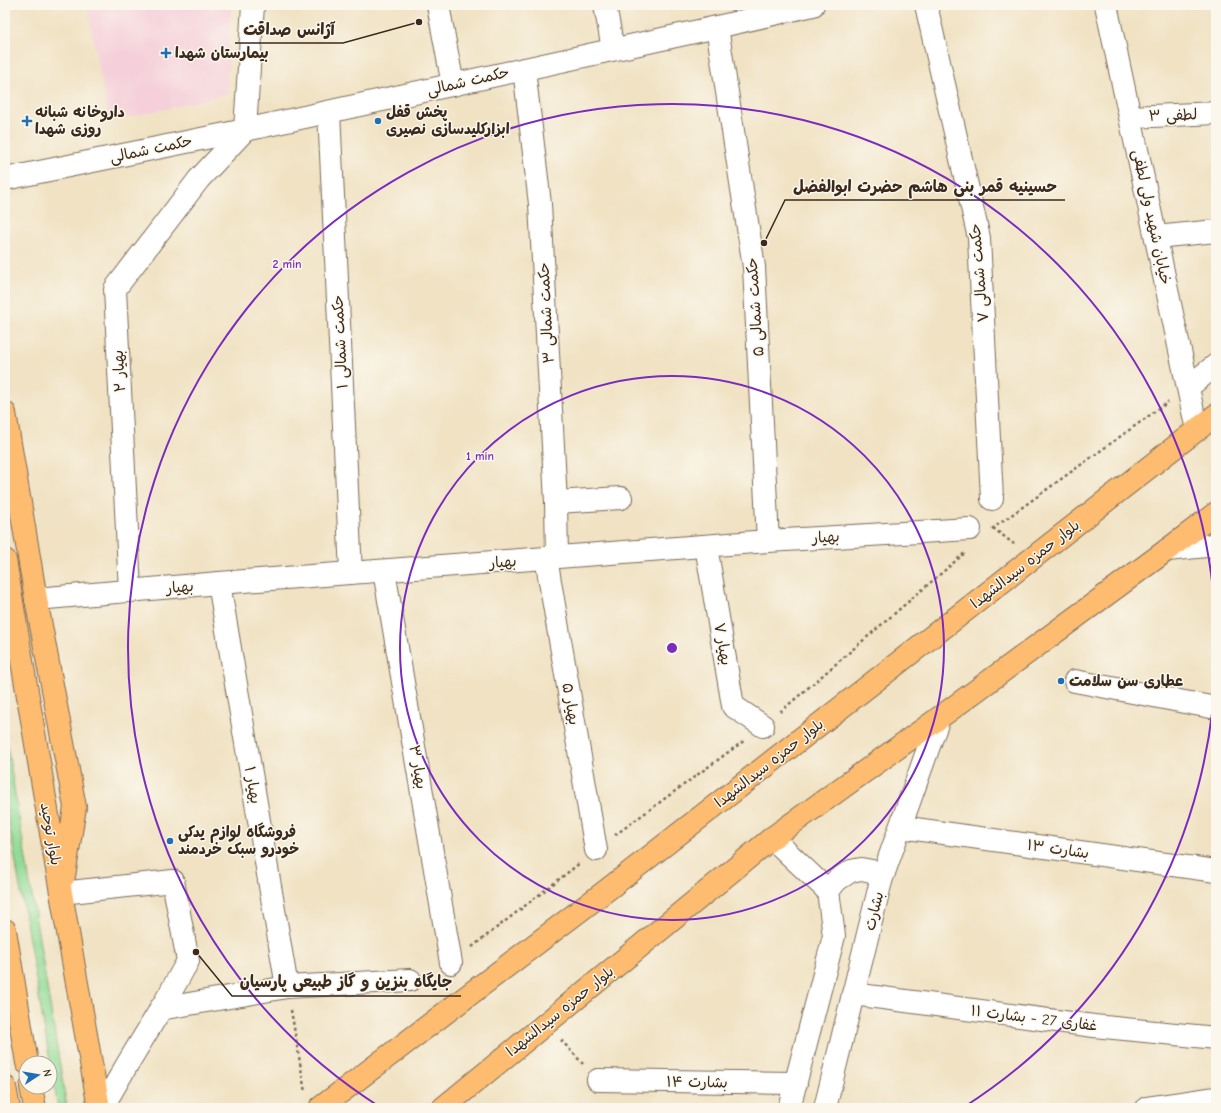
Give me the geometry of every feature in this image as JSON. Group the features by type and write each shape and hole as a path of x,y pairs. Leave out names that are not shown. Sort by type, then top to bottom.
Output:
{"main road":[{"path":"5,413 36,599 75,807 61,893"},
{"name":"بلوار حمزه سیدالشهدا","path":"320,1108 607,890 1216,415"},
{"name":"بلوار حمزه سیدالشهدا","path":"443,1108 772,838 939,718 1216,513"},
{"name":"بلوار توحید","path":"5,560 61,893 100,1108"},
{"path":"5,930 26,1055"},
{"path":"5,1087 9,1108"},
{"path":"32,1095 34,1108"}],"street":[{"path":"245,130 253,5"},
{"path":"438,5 453,85"},
{"path":"605,5 613,49"},
{"name":"حکمت شمالی","path":"5,179 245,130 813,5"},
{"name":"حکمت شمالی ۷","path":"926,5 979,238 992,499"},
{"name":"خیابان شهید ولی لطفی","path":"1106,5 1197,430"},
{"name":"حکمت شمالی ۵","path":"718,27 754,267 768,540"},
{"name":"حکمت شمالی ۳","path":"524,69 540,204 556,502 552,558"},
{"name":"حکمت شمالی ۱","path":"328,112 351,573"},
{"name":"لطفی ۳","path":"1131,117 1216,113"},
{"name":"بهیار ۲","path":"130,591 115,289 200,179 245,130"},
{"path":"1156,237 1216,231"},
{"path":"1188,387 1216,365"},
{"path":"556,502 621,498"},
{"name":"بهیار","path":"36,599 219,583 768,540 975,537"},
{"path":"1167,550 1216,545"},
{"name":"بهیار ۷","path":"706,546 733,706 763,726"},
{"name":"بهیار ۵","path":"552,558 596,850"},
{"name":"بهیار ۳","path":"384,571 451,963"},
{"name":"بهیار ۱","path":"219,583 287,987"},
{"path":"1074,681 1216,708"},
{"name":"بشارت","path":"825,1108 881,881 939,718"},
{"name":"بشارت ۱۳","path":"901,827 1216,871"},
{"path":"772,838 828,891 834,936 789,1108"},
{"path":"828,891 837,880 851,871 861,869 872,871 881,881"},
{"path":"61,893 173,881 188,961 100,1108"},
{"path":"160,1009 287,987 410,980"},
{"name":"غفاری 27 - بشارت ۱۱","path":"853,994 1094,1026 1216,1038"},
{"name":"بشارت ۱۴","path":"598,1080 796,1083"},
{"path":"1147,1108 1216,1098"}],"path":[{"path":"451,963 596,850 763,726 975,537 1188,387"},
{"path":"287,987 305,1093"},
{"path":"546,1024 598,1080"}],"shaded area":[{"name":"بیمارستان شهدا","path":"87,5 231,5 227,94 109,122"}],"green space":[{"path":"5,733 67,1108 58,1108 56,1095 58,1095 58,1055 49,1055 5,800"}],"place":[{"name":"آژانس صداقت","path":"419,22"},
{"name":"بیمارستان شهدا","path":"166,53"},
{"name":"داروخانه شبانه روزی شهدا","path":"27,121"},
{"name":"پخش قفل ابزارکلیدسازی نصیری","path":"378,121"},
{"name":"حسینیه قمر بنی هاشم حضرت ابوالفضل","path":"764,243"},
{"name":"عطاری سن سلامت","path":"1061,681"},
{"name":"فروشگاه لوازم یدکی خودرو سبک خردمند","path":"170,841"},
{"name":"جایگاه بنزین و گاز طبیعی پارسیان","path":"196,952"}]}
